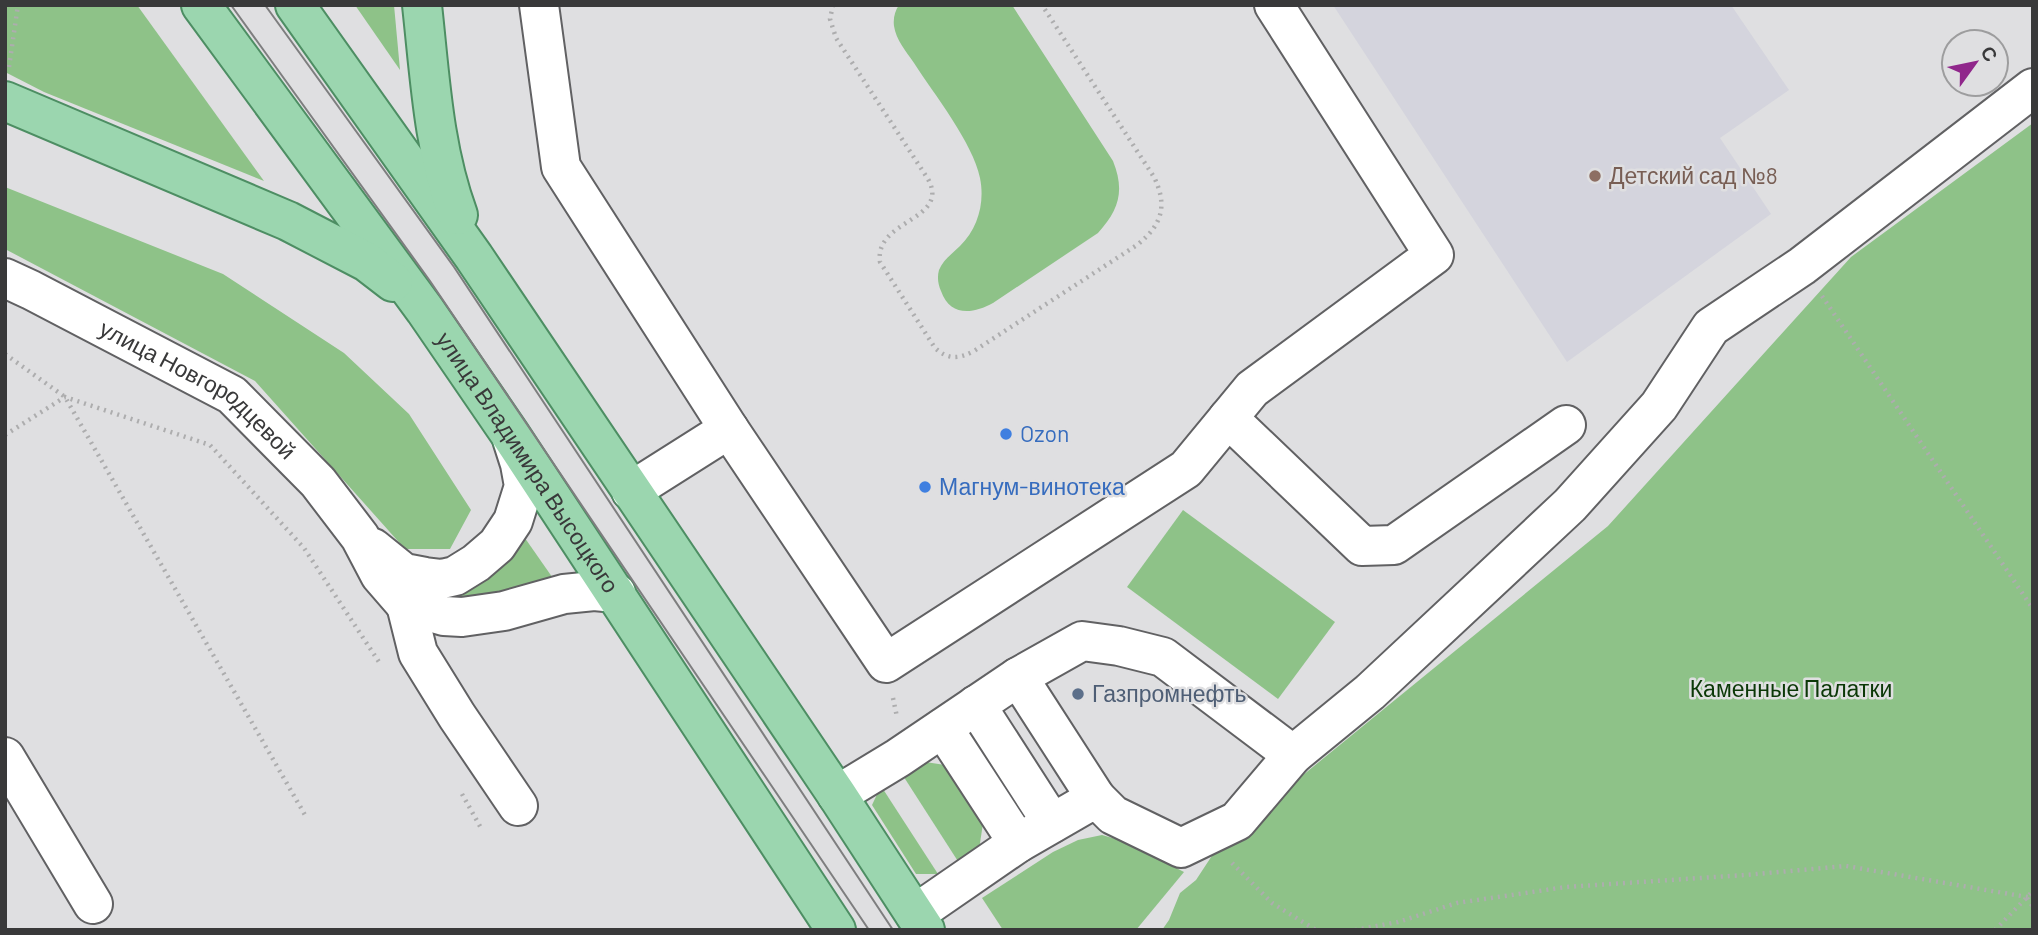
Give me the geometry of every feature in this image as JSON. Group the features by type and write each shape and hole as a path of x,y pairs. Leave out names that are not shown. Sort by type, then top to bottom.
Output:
{"main road":[{"name":"улица Владимира Высоцкого","path":"201,5 425,310 510,434 836,930"},
{"path":"295,5 474,257 920,922"},
{"path":"422,5 440,160 474,257"},
{"path":"6,89 288,221 367,262 425,310"}],"street":[{"path":"540,5 561,167 729,429 886,663 1185,469 1252,389 1434,255 1274,5"},
{"path":"1018,677 1096,798 1113,815 1181,848 1237,821 1293,755 1370,692 1570,505 1660,405 1711,327 1802,266 2033,88"},
{"name":"улица Новгородцевой","path":"5,278 232,395 318,482 360,537 380,575 406,605"},
{"path":"1228,418 1362,547 1394,545 1566,425"},
{"path":"631,491 729,429"},
{"name":"улица Новгородцевой","path":"360,537 404,573 442,579 454,576 475,564 497,545 513,521 524,486 510,434"},
{"path":"406,605 444,616 462,617 504,611 564,594 594,591 615,593"},
{"path":"406,605 418,653 446,722 518,806"},
{"path":"837,795 898,758 1018,677 1082,641 1119,646 1163,657 1293,755"},
{"path":"976,705 1052,823"},
{"path":"943,728 1018,843"},
{"path":"5,757 93,904"},
{"path":"920,922 1018,843 1096,798"}],"path":[{"path":"6,89 18,5"},
{"path":"833,5 830,19 834,33 928,179 933,191 929,206 884,241 880,262 935,348 953,358 974,351 1138,245 1160,218 1161,193 1154,177 1042,5"},
{"path":"1802,266 2033,609"},
{"path":"5,354 65,397 210,445 304,548 381,665"},
{"path":"5,435 65,397"},
{"path":"65,397 305,815"},
{"path":"886,663 899,726 898,758"},
{"path":"461,793 481,828"},
{"path":"1181,848 1234,863 1272,903 1316,930"},
{"path":"1355,930 1398,922 1457,903 1566,887 1846,866 2033,898"},
{"path":"1995,930 2033,891"},
{"path":"2026,898 2033,907"},
{"path":"1395,930 1398,922"}],"shaded area":[{"name":"Детский сад №8","path":"1333,5 1731,5 1789,90 1720,138 1771,214 1567,362"}],"green space":[{"path":"5,5 137,5 264,181 44,92 5,72"},
{"path":"355,5 394,5 400,70"},
{"path":"899,5 1012,5 1113,161 1117,172 1118,200 1111,216 1098,233 993,303 970,311 956,309 950,305 941,291 938,278 943,263 966,239 976,223 982,197 980,178 961,134 897,36 894,20"},
{"name":"Каменные Палатки","path":"2033,123 2033,930 1162,930 1180,893 1196,880 1221,842 1608,526 1851,257"},
{"path":"5,187 223,274 344,353 409,414 471,510 450,549 405,549 255,381 5,249"},
{"path":"1183,510 1335,622 1278,699 1127,587"},
{"path":"513,521 564,594 462,617 425,577"},
{"path":"919,761 945,765 983,823 979,850 961,866 900,771"},
{"path":"881,786 938,874 916,874 872,805"},
{"path":"1102,835 1123,841 1184,872 1136,930 1003,930 982,898 1053,852 1078,840"}],"tram line":[{"path":"231,5 430,281 869,930"},
{"path":"265,5 454,267 893,930"}],"place":[{"name":"Детский сад №8","path":"1595,176"},
{"name":"Ozon","path":"1006,434"},
{"name":"Магнум-винотека","path":"925,487"},
{"name":"Газпромнефть","path":"1078,694"}]}
